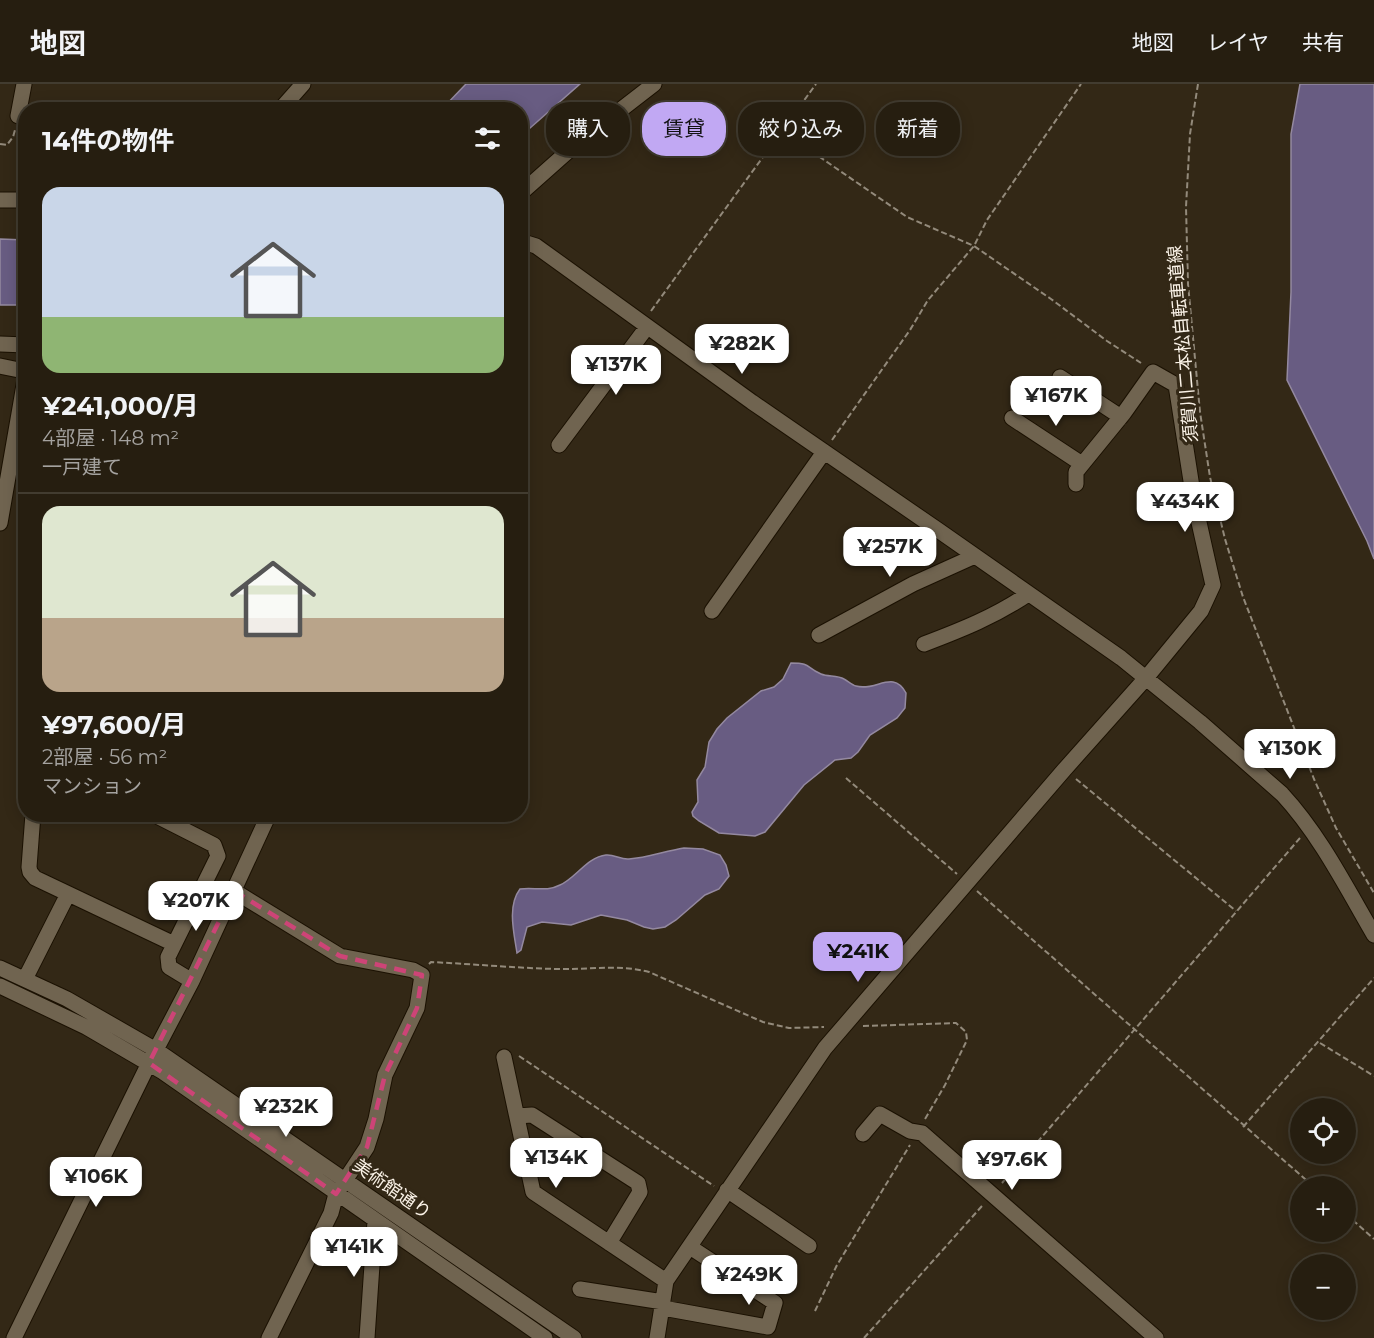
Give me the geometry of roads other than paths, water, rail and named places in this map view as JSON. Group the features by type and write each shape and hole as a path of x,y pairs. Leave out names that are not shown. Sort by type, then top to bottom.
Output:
{"street":[{"path":"21,102 24,84"},
{"path":"287,102 303,84"},
{"path":"528,187 574,146 654,84"},
{"path":"0,200 18,200"},
{"path":"528,244 536,246 824,452 1121,658 1200,722 1282,794 1309,829 1374,934"},
{"path":"559,446 644,325"},
{"path":"0,345 18,345"},
{"path":"0,366 18,370"},
{"path":"657,1338 666,1281 825,1048 1146,678 1201,611 1213,585 1194,500 1176,385 1153,372 1121,417 1076,472 1076,484"},
{"path":"1060,376 1121,417"},
{"path":"1012,418 1082,464"},
{"path":"0,523 18,419"},
{"path":"712,611 824,452"},
{"path":"819,635 913,584 975,556"},
{"path":"924,644 984,620 1028,594"},
{"path":"33,822 30,872 35,878 174,944"},
{"path":"169,822 214,845 217,849 218,856 168,957 169,968 192,981"},
{"path":"14,1338 192,981 265,822"},
{"path":"234,891 340,956 418,971 422,975 417,1008 385,1075 376,1119 367,1147 336,1194 331,1213 269,1338"},
{"path":"25,979 68,894"},
{"name":"美術館通り","path":"0,968 68,999 153,1057 345,1180 574,1338"},
{"name":"美術館通り","path":"0,986 153,1057 336,1194 545,1338"},
{"path":"504,1057 533,1192 666,1281"},
{"path":"863,1134 880,1114 910,1131 922,1133 1156,1338"},
{"path":"517,1116 532,1115 638,1183 640,1192 609,1243"},
{"path":"726,1192 809,1246"},
{"path":"367,1338 375,1221"},
{"path":"580,1289 768,1327 775,1303 690,1247"}]}
